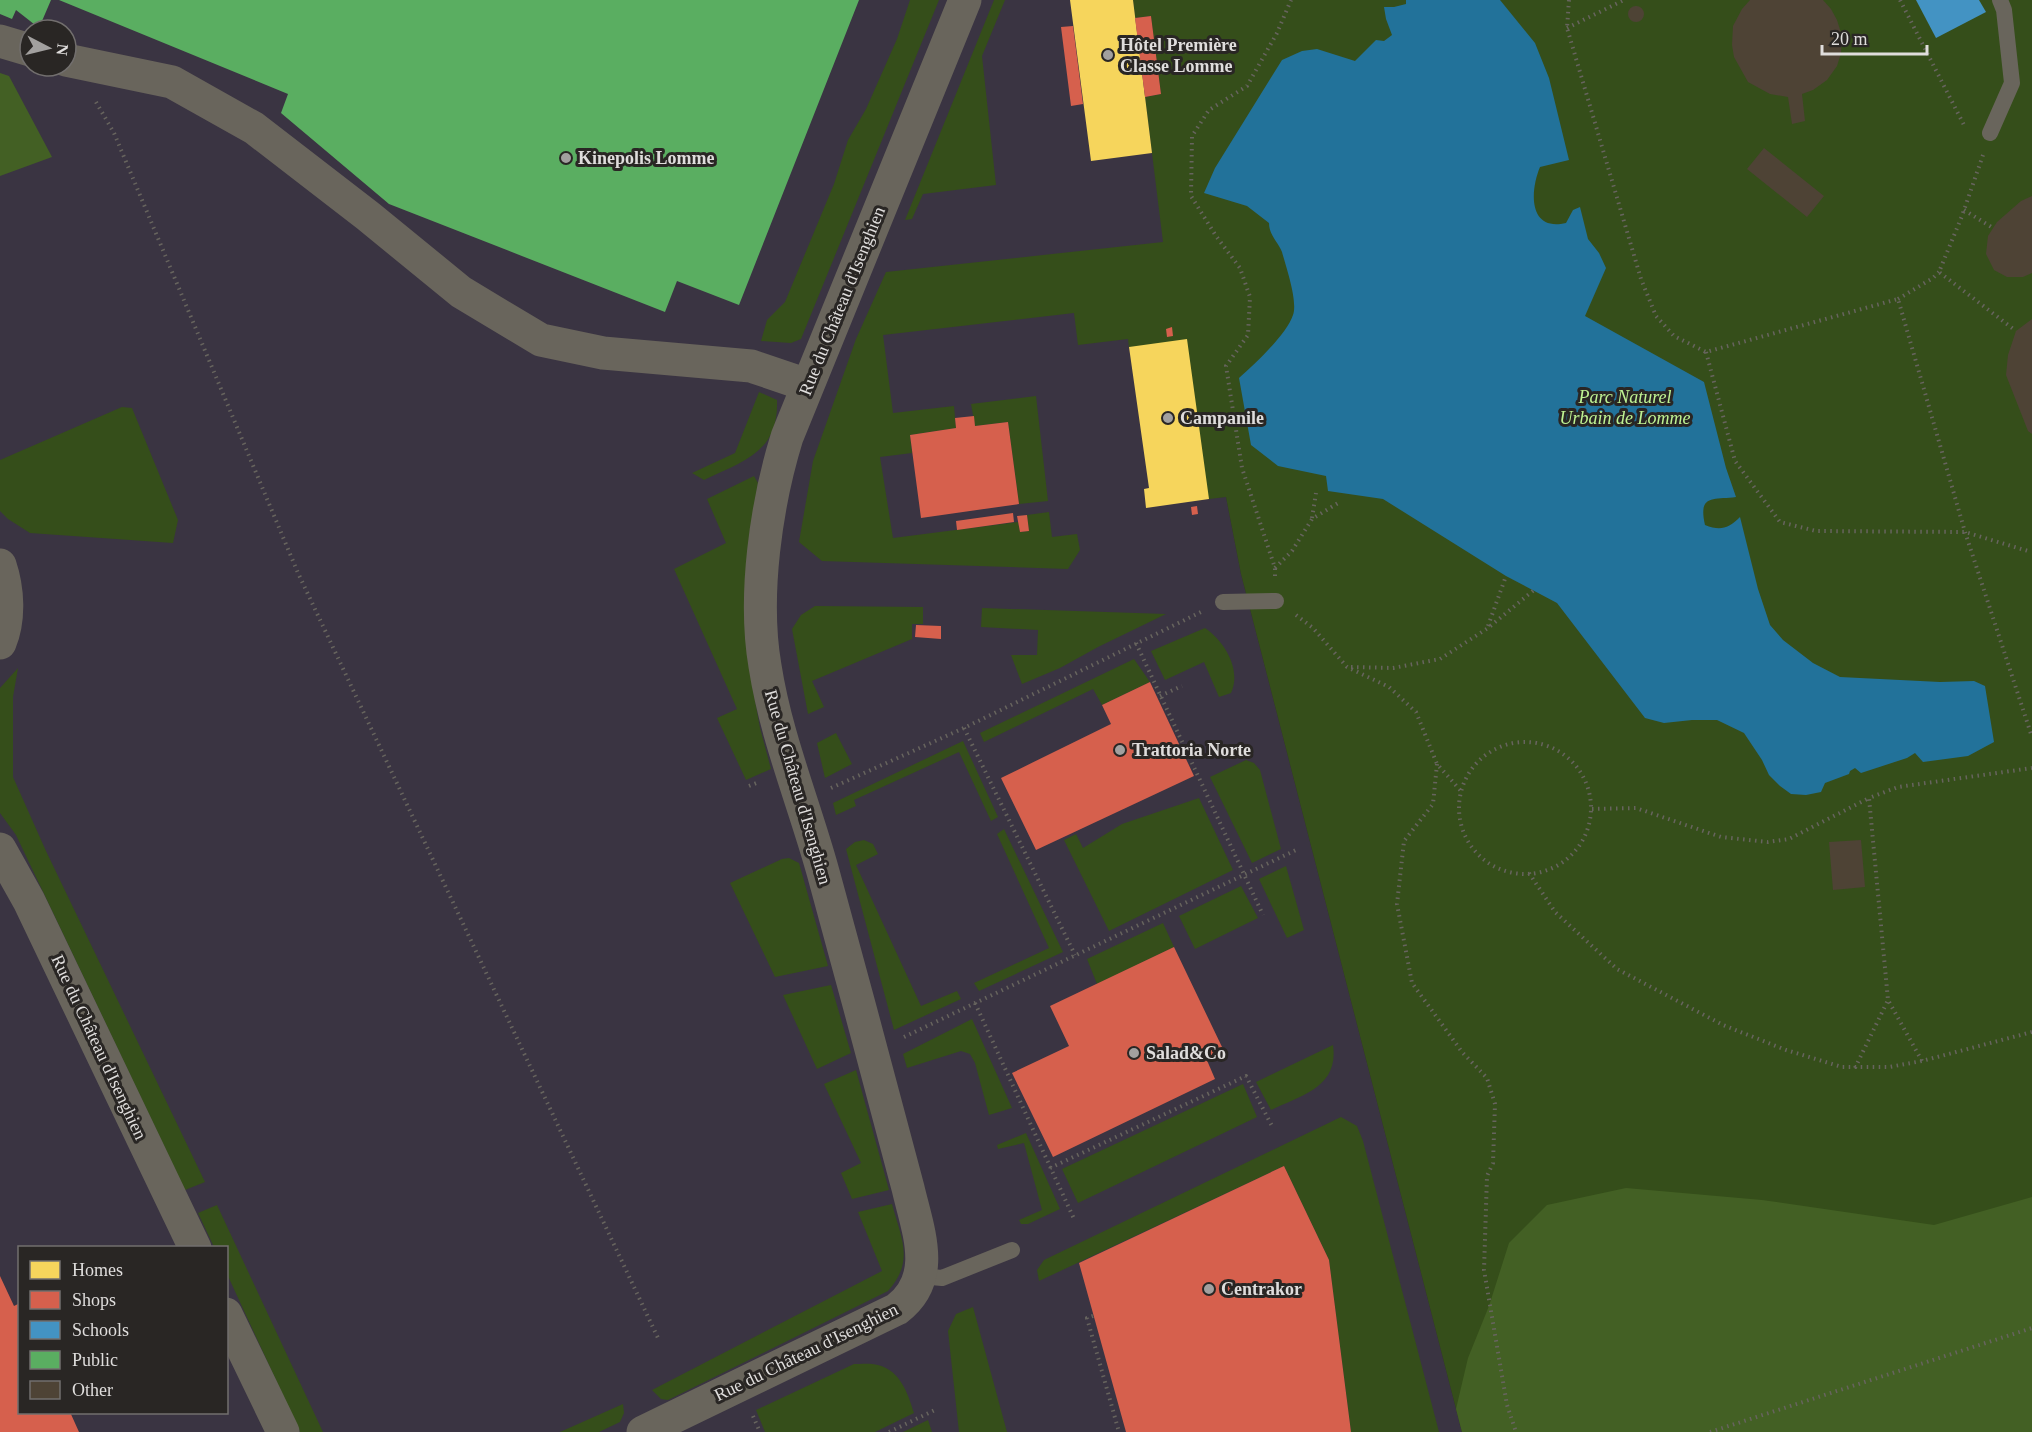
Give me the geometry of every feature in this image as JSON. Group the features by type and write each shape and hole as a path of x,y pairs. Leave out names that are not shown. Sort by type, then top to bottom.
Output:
{"street":[{"name":"Rue du Château d'Isenghien","path":"643,1432 897,1309 908,1300 921,1276 920,1238 872,1053 816,845 782,741 765,667 760,610 767,532 780,461 807,385 965,0"},
{"path":"0,41 18,46"},
{"path":"79,63 172,82 254,128 368,216 461,292 541,340 603,354 751,366 807,385"},
{"path":"0,565 7,606 0,643"},
{"name":"Rue du Château d'Isenghien","path":"0,849 21,885 54,952 194,1246"},
{"path":"228,1318 283,1432"}],"lane":[{"path":"1990,133 2012,83 2004,10 2000,0"},
{"path":"1223,602 1276,601"},
{"path":"921,1276 942,1278 1012,1250"}],"path":[{"path":"1291,0 1277,33 1246,86 1209,110 1192,136 1191,196 1216,236 1240,268 1250,297 1248,334 1226,366 1242,468 1275,567 1276,601 1313,628 1347,667 1389,687 1416,712 1437,764 1461,791"},
{"path":"1569,0 1567,28 1641,279 1656,316 1674,336 1706,352 1898,299 1939,272 1964,210 1990,133 1964,127 1900,0"},
{"path":"1567,28 1624,0"},
{"path":"79,63 122,150 298,573 658,1338"},
{"path":"1964,210 1993,228"},
{"path":"1939,272 2016,331"},
{"path":"1898,299 1965,532 2032,736"},
{"path":"1706,352 1735,461 1780,522 1816,531 1965,532 2028,551"},
{"path":"1275,567 1292,550 1312,519 1316,493"},
{"path":"1312,519 1338,503"},
{"path":"1488,628 1506,576"},
{"path":"1347,667 1393,668 1440,659 1488,628 1534,590"},
{"path":"822,792 964,728 1223,602"},
{"path":"1136,643 1263,915"},
{"path":"1160,696 1182,686"},
{"path":"964,728 1075,955"},
{"path":"1521,741 1542,743 1562,752 1579,767 1588,787 1592,809 1588,831 1577,850 1560,864 1540,873 1518,874 1497,868 1479,856 1466,839 1459,818 1461,791 1467,775 1480,758 1499,746 1521,741"},
{"path":"1437,764 1433,804 1404,841 1397,904 1412,983 1462,1052 1487,1078 1495,1104 1493,1163 1486,1176 1484,1270 1507,1405 1516,1432"},
{"path":"1592,809 1636,808 1722,837 1768,842 1788,839 1869,798 1898,787 2032,768"},
{"path":"749,786 792,771"},
{"path":"1869,798 1888,1000 1922,1061"},
{"path":"872,1053 1296,850"},
{"path":"1529,873 1556,912 1617,969 1723,1025 1786,1050 1842,1067 1889,1067 1922,1061 2032,1032"},
{"path":"1855,1068 1888,1000"},
{"path":"975,1003 1075,1221"},
{"path":"1050,1168 1246,1076 1273,1128"},
{"path":"1093,1316 1087,1318 1119,1432"},
{"path":"1710,1432 2032,1328"},
{"path":"889,1432 935,1410"}],"shaded area":[{"path":"0,0 1149,0 1209,498 1226,497 1241,574 1462,1432 0,1432"}],"green space":[{"path":"910,0 939,0 801,339 791,343 761,341 767,320 785,302 834,184 848,140 866,109 897,39"},
{"path":"994,0 1005,0 982,56 996,185 923,194 912,219 905,220"},
{"name":"Parc Naturel Urbain de Lomme","path":"1133,0 2032,0 2032,1432 1462,1432 1241,574 1226,497 1209,499 1129,347 1128,339 1078,345 1074,313 883,335 893,413 954,406 956,428 910,435 912,453 880,457 893,538 1018,522 1020,532 1029,531 1027,515 1049,512 1052,537 1077,534 1080,550 1068,569 822,561 799,542 813,461 856,339 886,272 1163,242 1145,97 1161,94 1151,16 1135,18"},
{"path":"0,73 9,76 52,157 0,176"},
{"path":"759,392 777,400 776,418 772,432 765,443 745,460 704,480 692,473 735,453"},
{"path":"1036,396 1048,501 1019,504 1008,422 975,426 971,404"},
{"path":"122,407 132,408 178,520 173,543 30,533 0,511 0,460"},
{"path":"754,476 758,483 750,531 752,684 771,769 746,780 717,718 737,709 674,569 726,543 707,499"},
{"path":"815,606 923,607 923,624 912,624 912,639 812,681 824,707 808,714 792,629 801,615"},
{"path":"982,608 1166,614 1060,668 1022,684 1011,655 1037,655 1038,630 981,627"},
{"path":"1205,628 1219,640 1233,665 1234,684 1231,693 1219,697 1204,662 1165,680 1151,651"},
{"path":"1134,659 1150,682 1102,705 1093,689 984,742 980,733"},
{"path":"18,668 13,697 13,777 46,851 205,1182 185,1190 16,835 0,813 0,688"},
{"path":"836,733 852,764 825,778 817,743"},
{"path":"963,741 998,817 991,821 959,752 854,800 856,806 836,815 833,803"},
{"path":"1246,760 1254,763 1260,770 1281,849 1252,863 1210,777"},
{"path":"1199,798 1233,870 1109,931 1064,840 1076,834 1083,848 1122,824"},
{"path":"1004,829 1063,952 979,991 974,983 1049,948 997,834"},
{"path":"864,840 873,844 878,854 856,865 921,1006 957,991 961,999 894,1030 846,849 855,842"},
{"path":"789,858 799,863 828,966 775,977 730,883 782,859"},
{"path":"1286,866 1304,930 1287,938 1259,879"},
{"path":"1241,886 1258,918 1195,949 1179,916"},
{"path":"1163,923 1174,947 1097,984 1087,959"},
{"path":"831,985 851,1053 817,1069 783,995"},
{"path":"972,1019 1012,1108 989,1115 975,1063 970,1054 961,1051 907,1068 903,1054"},
{"path":"1333,1045 1330,1071 1324,1080 1306,1094 1271,1110 1256,1082"},
{"path":"856,1070 889,1190 852,1199 841,1173 861,1163 824,1084"},
{"path":"1243,1084 1257,1117 1078,1203 1062,1169"},
{"path":"1341,1117 1357,1126 1363,1141 1439,1432 1351,1432 1329,1260 1284,1166 1039,1281 1037,1270 1044,1260"},
{"path":"1026,1133 1060,1209 1028,1224 1021,1224 1019,1220 1042,1210 1024,1143 998,1149 997,1145"},
{"path":"1626,1188 1762,1200 1934,1225 2032,1197 2032,1432 1462,1432 1456,1409 1468,1358 1489,1306 1509,1243 1547,1205"},
{"path":"892,1204 902,1239 904,1259 896,1280 888,1291 668,1400 661,1399 652,1390 882,1271 858,1212"},
{"path":"217,1205 323,1432 300,1432 228,1276 228,1246 214,1246 198,1213"},
{"path":"973,1307 1007,1432 959,1432 948,1331 956,1314"},
{"path":"854,1364 875,1364 892,1372 902,1384 914,1413 875,1432 765,1432 756,1410"},
{"path":"623,1404 624,1413 620,1422 599,1432 560,1432"},
{"path":"928,1420 932,1432 903,1432"}],"water":[{"path":"1406,0 1500,0 1535,43 1549,78 1569,160 1540,167 1534,187 1538,216 1554,224 1566,223 1573,210 1580,207 1588,239 1599,253 1606,268 1585,316 1704,382 1726,468 1736,497 1709,500 1704,508 1705,525 1724,528 1740,517 1758,589 1770,625 1783,640 1813,663 1840,677 1940,682 1974,681 1985,686 1994,742 1968,756 1923,762 1915,753 1907,758 1861,773 1855,768 1849,774 1825,783 1821,792 1806,795 1791,794 1769,775 1744,733 1717,720 1664,723 1645,718 1557,603 1506,576 1383,499 1328,491 1326,476 1278,466 1251,445 1239,378 1269,349 1290,323 1294,309 1293,293 1282,252 1272,235 1269,223 1247,206 1204,193 1215,168 1282,60 1302,51 1317,49 1355,61 1376,40 1384,41 1392,35 1384,7 1406,4"}],"building: Homes":[{"name":"Hôtel Première Classe Lomme","path":"1070,0 1133,0 1152,153 1091,161"},
{"name":"Campanile","path":"1187,339 1209,499 1146,508 1144,489 1149,488 1129,347"}],"building: Shops":[{"path":"1151,16 1161,94 1145,97 1135,18"},
{"path":"1073,26 1083,104 1071,106 1061,27"},
{"path":"1172,327 1173,336 1167,337 1166,329"},
{"path":"974,416 975,426 1008,422 1019,504 921,518 910,435 956,428 955,418"},
{"path":"1197,506 1198,514 1192,515 1191,507"},
{"path":"1013,513 1014,522 957,530 956,521"},
{"path":"1027,515 1029,531 1020,532 1017,516"},
{"path":"916,625 941,626 941,639 915,637"},
{"name":"Trattoria Norte","path":"1150,682 1194,776 1036,850 1001,778 1111,724 1102,705"},
{"name":"Salad&Co","path":"1174,947 1223,1049 1206,1058 1215,1079 1053,1157 1012,1073 1069,1046 1050,1006"},
{"name":"Centrakor","path":"1284,1166 1329,1260 1351,1432 1126,1432 1079,1263"},
{"path":"0,1276 14,1306 18,1304 18,1414 71,1414 79,1432 0,1432"}],"building: Schools":[{"path":"1916,0 1979,0 1986,12 1936,38"}],"building: Public":[{"path":"0,0 51,0 43,18 26,18 16,10 12,19 0,14"},
{"name":"Kinepolis Lomme","path":"59,0 859,0 739,305 677,281 665,312 389,204 281,113 288,94"}],"building: Other":[{"path":"1750,0 1823,0 1837,20 1842,36 1841,53 1837,66 1827,80 1813,90 1802,94 1805,121 1792,124 1788,97 1770,94 1748,82 1734,57 1733,26"},
{"path":"1633,6 1639,6 1644,14 1642,20 1633,22 1628,17 1628,11"},
{"path":"1764,148 1824,196 1807,217 1747,169"},
{"path":"2032,196 2032,273 2023,277 2007,277 1994,270 1986,254 1988,236 1997,222 2021,201"},
{"path":"2032,319 2032,434 2028,431 2006,375 2008,355 2016,331"},
{"path":"1861,840 1865,887 1833,890 1829,842"}],"place":[{"name":"Hôtel Première Classe Lomme","path":"1108,55"},
{"name":"Kinepolis Lomme","path":"566,158"},
{"name":"Campanile","path":"1168,418"},
{"name":"Trattoria Norte","path":"1120,750"},
{"name":"Salad&Co","path":"1134,1053"},
{"name":"Centrakor","path":"1209,1289"}]}
